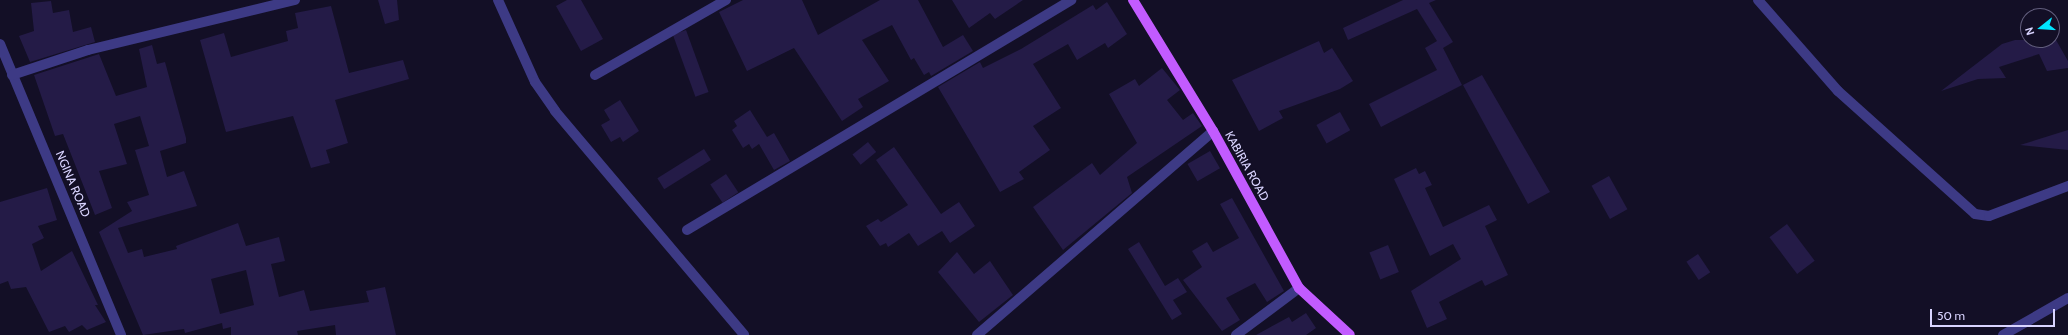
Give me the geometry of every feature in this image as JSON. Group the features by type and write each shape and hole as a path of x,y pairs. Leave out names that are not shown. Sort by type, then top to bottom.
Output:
{"main road":[{"name":"KABIRIA ROAD","path":"1133,0 1213,131 1299,288 1350,335"}],"street":[{"path":"12,74 88,50 295,0"},
{"path":"498,0 535,82 555,110 744,335"},
{"path":"595,75 726,0"},
{"path":"687,230 1071,0"},
{"path":"1758,0 1838,91 1975,214 1989,216 2068,186"},
{"name":"NGINA ROAD","path":"0,44 122,335"},
{"path":"977,335 1213,131"},
{"path":"1236,335 1299,288"},
{"path":"2003,335 2068,298"}],"building":[{"path":"378,0 397,0 399,20 385,24"},
{"path":"567,0 581,0 603,39 581,51 556,6"},
{"path":"743,0 802,0 818,35 880,0 918,0 943,47 963,35 973,51 931,76 929,72 924,75 914,58 911,60 892,25 862,40 889,81 858,99 863,107 842,121 794,48 747,71 719,12"},
{"path":"952,0 1023,0 995,19 990,13 969,28"},
{"path":"1403,0 1436,0 1429,3 1453,42 1443,48 1462,85 1381,127 1369,104 1437,70 1425,48 1437,41 1417,9 1348,40 1343,28"},
{"path":"51,1 53,13 69,10 73,32 91,27 95,42 30,62 19,36 34,31 31,3"},
{"path":"1107,2 1127,34 1108,48 1105,43 1077,60 1068,44 1033,64 1061,108 1033,126 1050,150 1019,172 1024,179 1000,192 938,87 980,62 983,68 1021,49 1093,5 1096,10"},
{"path":"331,6 349,73 403,60 409,79 335,100 348,143 326,150 330,163 311,168 293,116 226,132 200,40 224,33 231,57 288,41 286,31 298,28 295,13"},
{"path":"686,30 709,92 695,97 673,35"},
{"path":"2020,40 2020,48 2060,47 2068,61 2068,68 2047,71 2039,54 1999,67 2006,78 1978,79 1941,91 2002,44"},
{"path":"1319,41 1324,53 1332,48 1353,81 1340,89 1279,111 1283,118 1259,131 1232,80"},
{"path":"152,45 157,64 165,62 186,138 186,143 160,151 167,177 184,171 197,206 118,228 128,253 142,249 144,257 177,249 176,246 238,223 246,246 279,237 285,261 271,264 279,297 304,290 310,311 369,302 366,291 385,287 396,335 336,335 335,325 297,331 298,335 231,335 231,327 223,329 222,323 185,333 184,329 143,335 99,232 132,211 127,202 149,195 135,150 149,146 140,116 114,124 127,164 99,171 112,208 95,215 63,134 55,136 34,75 99,54 116,96 147,87 139,49","holes":["246,270 254,305 220,314 211,279"]},
{"path":"1162,68 1180,90 1167,100 1183,120 1193,113 1202,126 1127,177 1132,193 1063,250 1033,207 1092,163 1100,175 1137,143 1109,94 1135,79 1139,86"},
{"path":"1482,75 1550,192 1528,204 1463,85"},
{"path":"620,100 639,131 623,142 620,137 611,142 601,125 610,120 604,110"},
{"path":"750,110 767,137 774,133 790,161 774,170 759,144 752,149 749,144 743,148 732,130 737,126 734,121"},
{"path":"1340,112 1350,130 1327,143 1316,125"},
{"path":"2068,130 2068,150 2020,145"},
{"path":"868,142 876,152 861,165 852,155"},
{"path":"894,147 941,214 959,202 975,226 950,243 942,231 918,246 909,233 888,247 886,243 880,246 866,226 878,219 881,222 908,205 876,160"},
{"path":"704,149 711,160 664,189 657,178"},
{"path":"1210,151 1220,168 1197,181 1187,164"},
{"path":"1416,168 1419,174 1425,171 1432,185 1425,188 1443,227 1489,205 1497,220 1485,226 1508,275 1485,286 1482,280 1439,302 1447,319 1427,328 1411,291 1461,259 1453,244 1430,256 1394,179"},
{"path":"726,174 738,192 723,203 710,185"},
{"path":"1609,176 1627,209 1610,219 1592,186"},
{"path":"47,188 57,220 38,226 44,238 32,244 41,271 72,251 98,305 95,305 106,322 87,330 82,325 69,332 65,326 49,332 26,287 11,289 8,281 0,284 0,202"},
{"path":"1232,198 1284,291 1267,302 1255,283 1226,298 1240,320 1222,331 1183,280 1202,267 1192,251 1207,242 1213,252 1239,238 1220,204"},
{"path":"1787,224 1815,261 1797,274 1769,237"},
{"path":"1139,242 1165,286 1178,278 1187,292 1173,300 1182,314 1172,320 1128,249"},
{"path":"1388,245 1399,272 1380,279 1369,252"},
{"path":"957,252 974,274 990,261 1013,295 979,322 938,272"},
{"path":"1698,254 1710,272 1699,280 1686,262"},
{"path":"1306,313 1316,328 1306,335 1256,335 1289,317 1292,322"}]}
